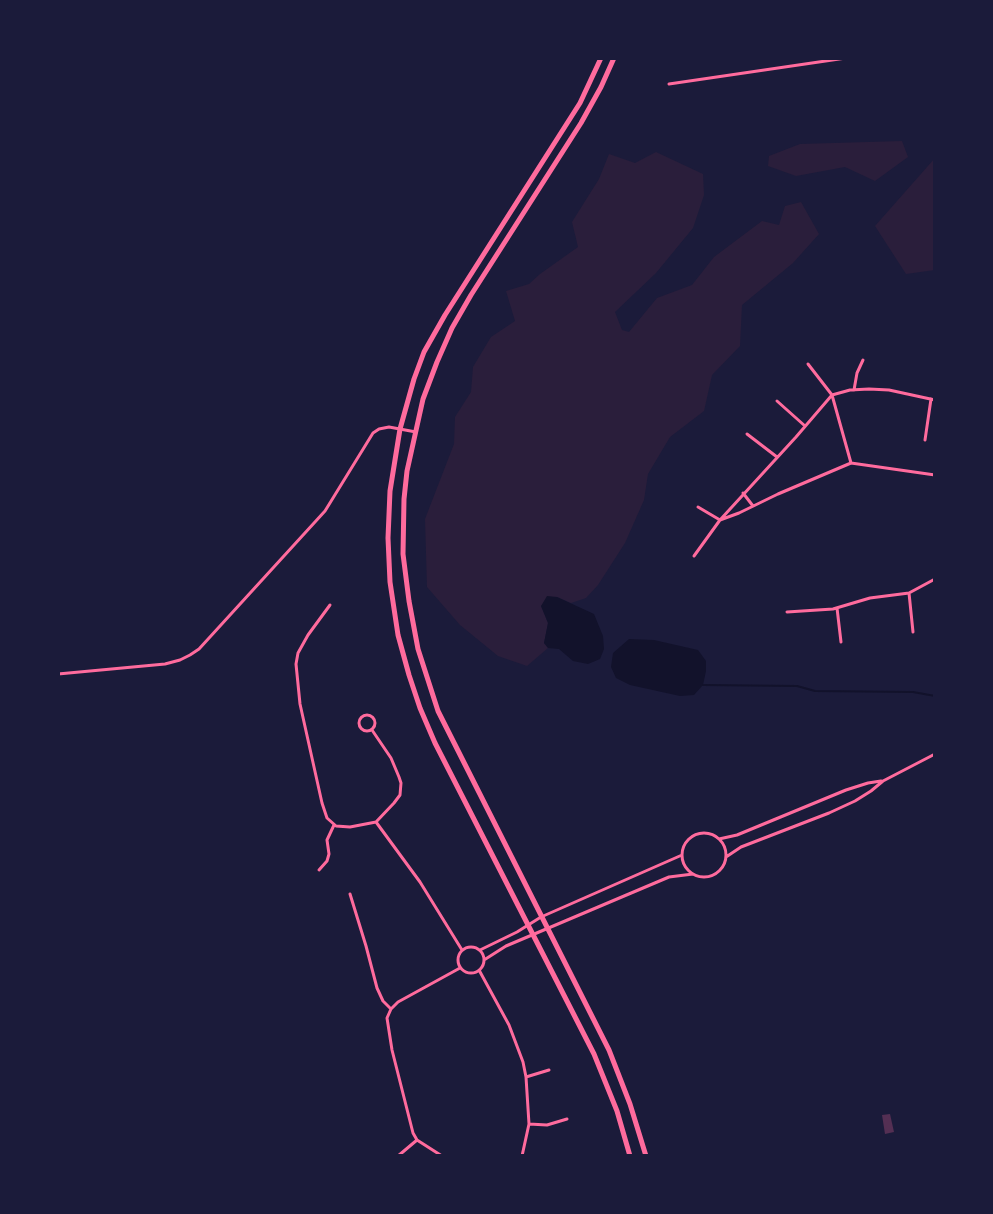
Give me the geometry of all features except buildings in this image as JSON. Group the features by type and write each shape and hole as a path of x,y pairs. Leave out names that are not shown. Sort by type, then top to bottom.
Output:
{"main road":[{"path":"601,58 575,112 437,328 414,379 400,429 390,491 388,538 394,610 420,708 599,1066 630,1156"},
{"path":"614,58 581,123 452,328 423,399 407,471 403,554 418,649 430,690 447,731 609,1050 646,1156"}],"street":[{"path":"669,84 846,58"},
{"path":"854,390 863,360"},
{"path":"808,364 832,395 851,463"},
{"path":"694,556 743,493 832,395 854,390 889,390 933,400 925,440"},
{"path":"777,401 805,426"},
{"path":"58,674 165,664 199,649 325,511 373,433 383,428 416,432"},
{"path":"747,434 777,457"},
{"path":"720,520 851,463 935,475"},
{"path":"743,493 753,506"},
{"path":"698,507 720,520"},
{"path":"787,612 837,608 870,598 909,593 935,579"},
{"path":"909,593 913,632"},
{"path":"330,605 303,644 296,668 300,704 322,803 327,818 334,825 350,827 376,822 398,798 401,783 391,758 372,730"},
{"path":"837,608 841,642"},
{"path":"364,715 374,717 376,722 372,730 360,727 359,722 364,715"},
{"path":"726,857 741,847 855,801 883,781 935,754"},
{"path":"719,839 737,835 846,790 883,781"},
{"path":"376,822 420,882 462,950"},
{"path":"319,870 327,861 327,840 334,825"},
{"path":"484,960 480,950 471,946 462,950 457,957 460,968 470,973 479,970 484,960 506,946 669,877 714,874 724,864 726,857 719,839 699,833 687,841 682,855 685,866 693,874"},
{"path":"480,950 541,917 682,855"},
{"path":"350,894 377,988 391,1009"},
{"path":"442,1156 417,1140 408,1116 388,1031 387,1014 407,997 460,968"},
{"path":"479,970 509,1025 526,1077 529,1124 522,1156"},
{"path":"526,1077 549,1070"},
{"path":"529,1124 547,1125 567,1119"},
{"path":"398,1156 417,1140"}],"shaded area":[{"path":"902,141 908,157 875,181 845,167 796,176 768,166 769,156 800,144"},
{"path":"656,152 703,174 704,195 693,228 656,273 615,312 622,330 629,332 657,298 692,285 714,257 762,221 779,225 785,206 801,202 819,234 793,263 742,305 740,346 712,375 704,411 670,437 648,474 644,500 625,543 598,585 586,598 571,603 557,597 541,606 548,623 544,643 548,648 527,666 498,656 460,625 427,587 425,519 454,444 455,417 471,392 473,367 491,337 515,321 506,291 529,284 578,247 572,222 599,179 609,154 635,163"},
{"path":"935,158 935,270 906,274 875,226"},
{"path":"547,596 557,597 594,614 603,636 604,649 600,659 588,664 573,661 559,649 548,648 544,643 548,623 541,606"},
{"path":"629,639 654,640 698,650 706,661 703,685 694,695 680,696 630,685 616,678 611,667 613,653"}],"waterway":[{"path":"703,685 797,686 815,691 913,692 935,696"}]}
